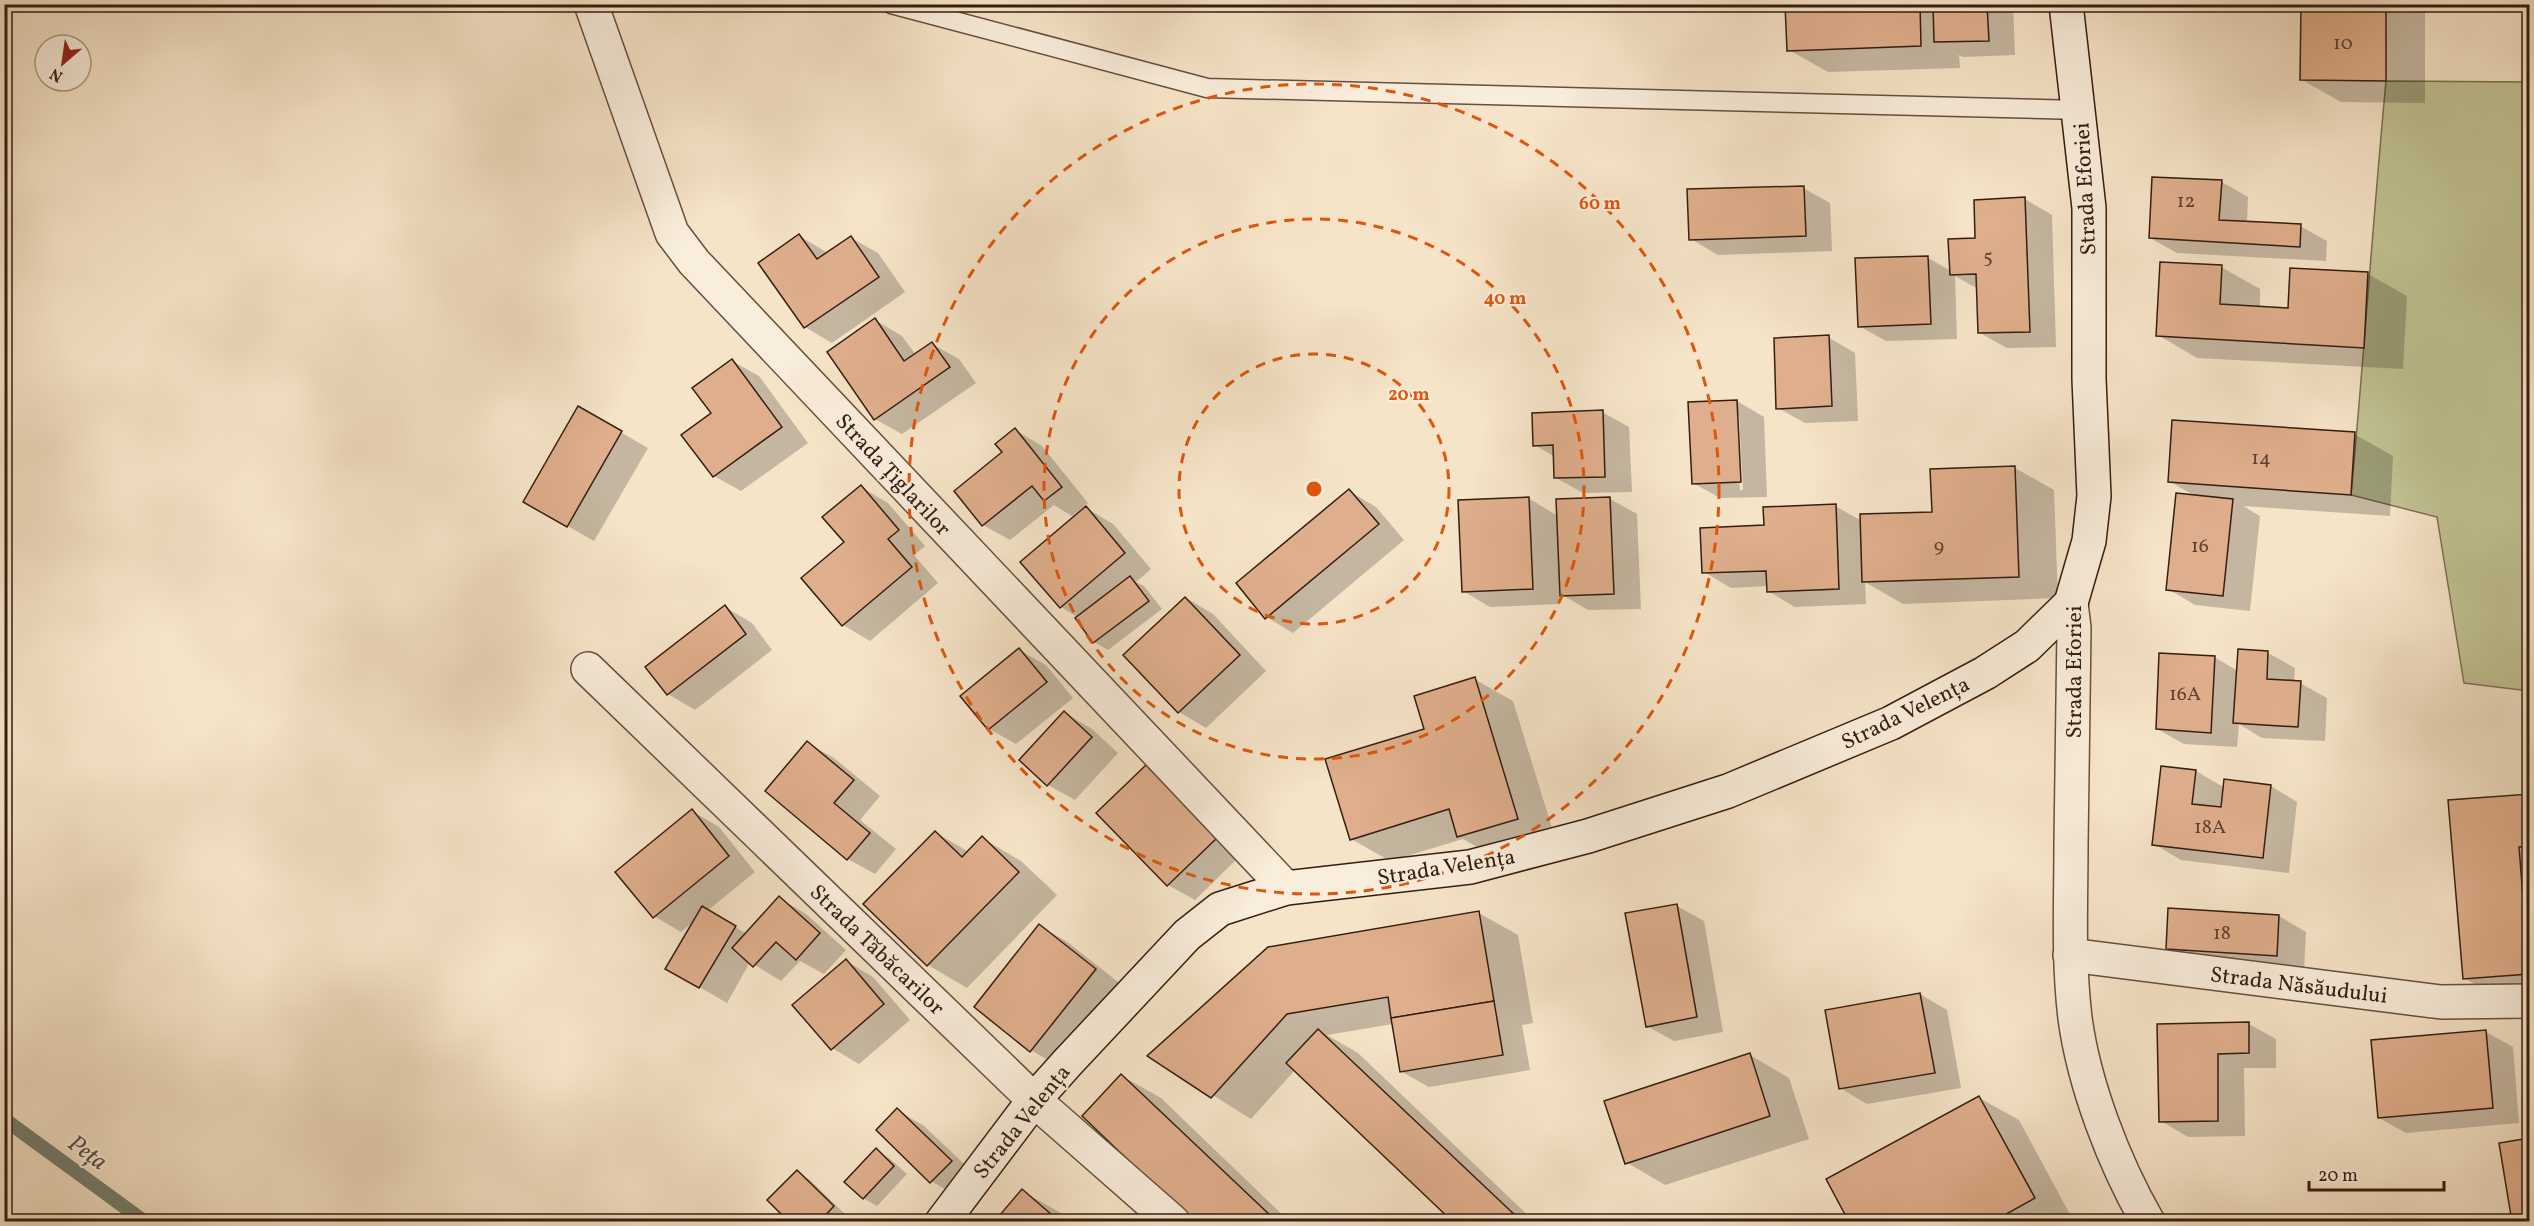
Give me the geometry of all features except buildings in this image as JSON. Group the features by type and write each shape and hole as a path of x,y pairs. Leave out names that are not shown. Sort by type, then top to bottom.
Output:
{"street":[{"name":"Strada Țiglarilor","path":"591,4 672,233 694,262 1286,888"},
{"name":"Strada Eforiei","path":"2066,4 2080,110 2089,208 2089,379 2094,496 2090,541 2071,603 2074,628 2070,955 2076,1019 2082,1054 2093,1093 2112,1147 2135,1199 2148,1221"},
{"name":"Strada Velența","path":"942,1221 1034,1100 1187,934 1220,909 1286,888 1470,867 1588,836 1728,791 1891,723 1953,690 2028,646 2071,603"},
{"name":"Strada Tăbăcarilor","path":"588,669 1034,1100 1173,1221"},
{"name":"Strada Năsăudului","path":"2070,955 2441,1002 2529,1001"}],"lane":[{"path":"891,4 1207,88 2080,110"}],"green space":[{"path":"2386,81 2529,82 2529,691 2464,683 2437,517 2351,495"}],"waterway":[{"name":"Peța","path":"4,1119 145,1222"}]}
